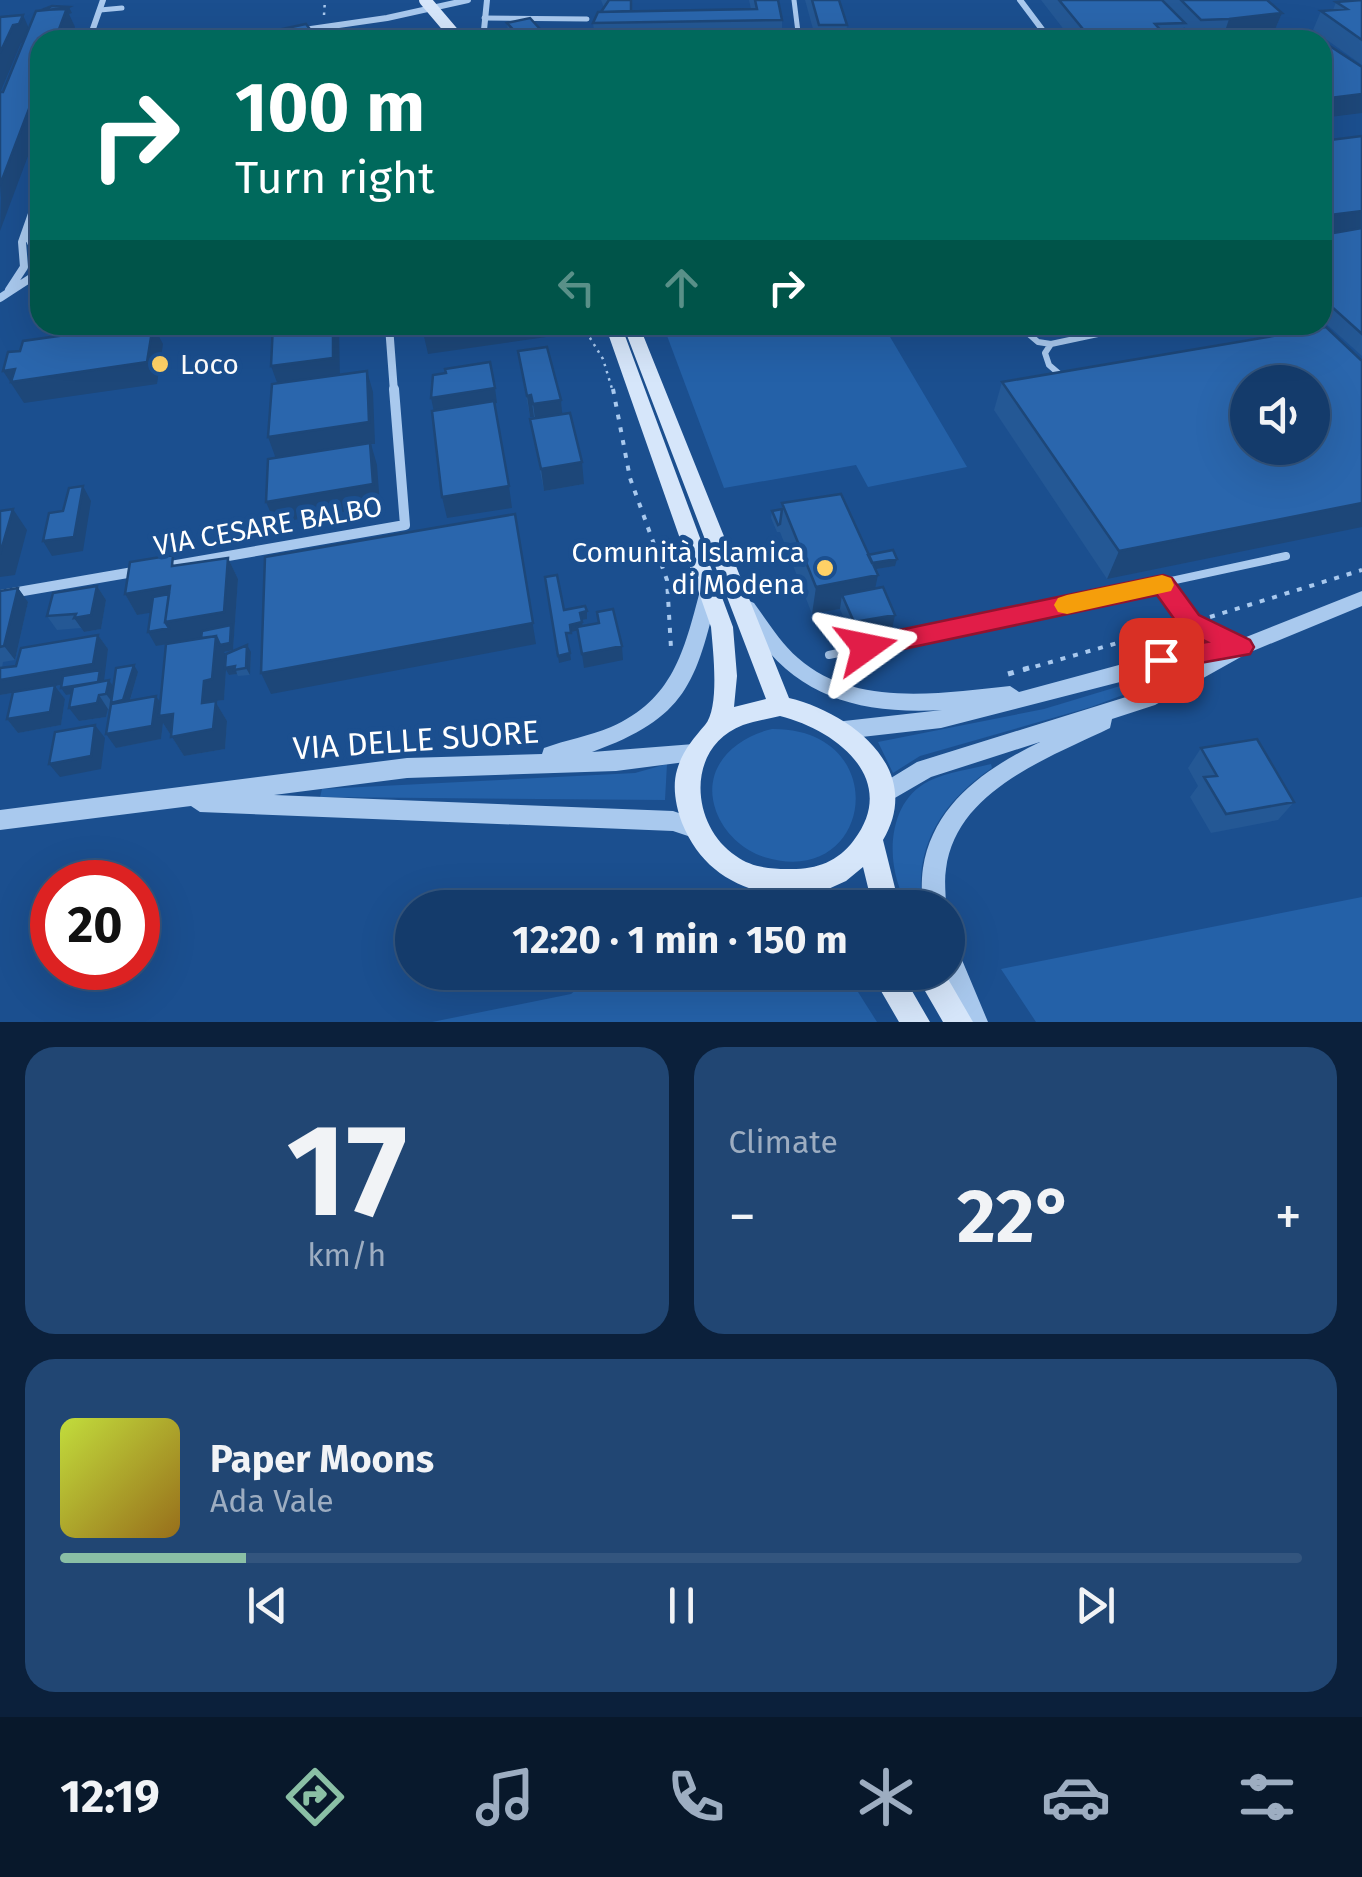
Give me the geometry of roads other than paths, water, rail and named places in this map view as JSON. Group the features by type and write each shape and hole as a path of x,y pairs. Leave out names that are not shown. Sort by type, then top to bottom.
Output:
{"main road":[{"path":"412,0 437,30"},
{"path":"425,0 450,30"},
{"path":"617,335 722,627 727,674 725,705 718,725 694,753 685,797 694,828 719,858 736,870 793,890"},
{"path":"635,335 780,706"},
{"path":"718,725 758,708 805,710 844,730 872,762 881,796 879,819 870,841 854,860 831,875 805,883 776,883"},
{"path":"870,841 883,890"},
{"path":"896,990 916,1022"},
{"path":"939,990 959,1022"}],"street":[{"path":"93,30 103,0"},
{"path":"305,30 387,18 468,0"},
{"path":"483,30 487,0"},
{"path":"1020,0 1042,30"},
{"path":"10,290 24,267 21,251 30,221"},
{"path":"26,233 30,241"},
{"path":"0,298 30,278"},
{"name":"VIA CESARE BALBO","path":"0,595 406,525 390,335"},
{"path":"524,763 628,730 669,701 692,660 710,590"},
{"path":"736,594 795,668 824,685 866,699 901,704 1040,692"},
{"path":"935,890 938,846 964,799 1006,771 1241,647 1362,598"},
{"path":"844,730 909,726 989,710 1040,692 1161,660 1241,647"},
{"path":"881,796 925,768 1148,699"},
{"name":"VIA DELLE SUORE","path":"0,820 407,768 616,762 694,753"},
{"name":"VIA DELLE SUORE","path":"144,800 654,820 694,828"},
{"path":"962,990 975,1022"}],"lane":[{"path":"794,0 798,30"},
{"path":"100,10 122,8"},
{"path":"484,18 587,19"},
{"path":"1030,335 1038,342 1050,344 1093,335"},
{"path":"1285,352 1295,339 1292,335"},
{"path":"1050,344 1046,353 1048,364 1072,380"},
{"path":"828,655 1286,556"},
{"path":"1163,584 1190,622 1241,647"}],"place":[{"name":"Loco","path":"160,364"},
{"name":"Comunità Islamica di Modena","path":"825,568"}]}
